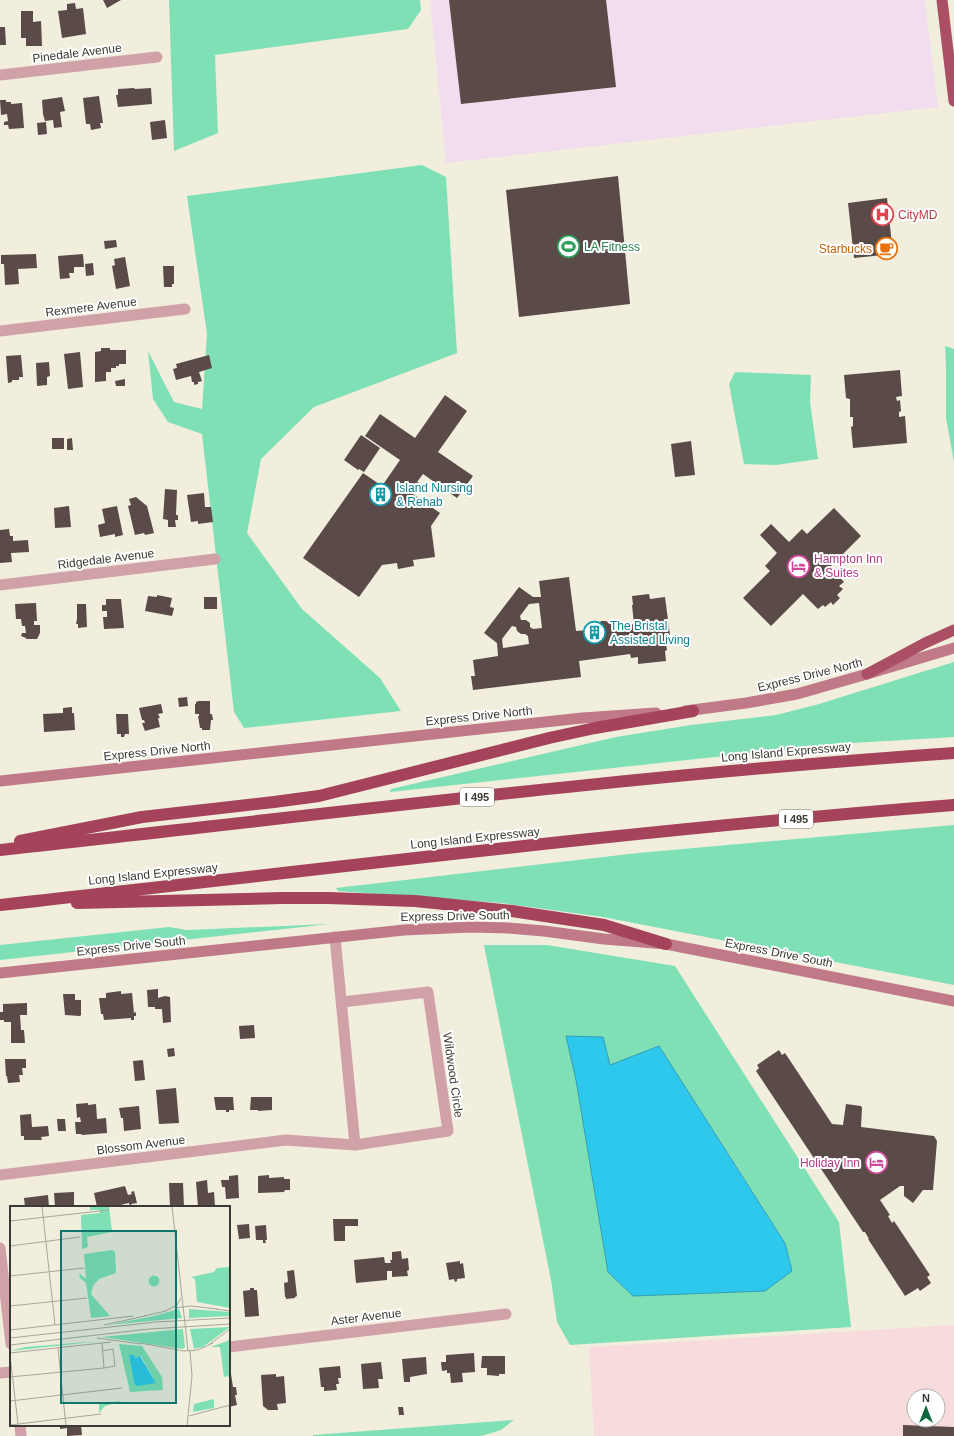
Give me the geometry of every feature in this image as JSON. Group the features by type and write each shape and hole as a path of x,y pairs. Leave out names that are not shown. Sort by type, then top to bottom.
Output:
{"highway":[{"path":"942,0 954,101"},
{"path":"867,674 925,643 954,630"},
{"path":"0,845 142,817 319,796 549,738 595,728 694,711"},
{"name":"Long Island Expressway","path":"0,850 616,782 786,766 954,753"},
{"name":"Long Island Expressway","path":"0,905 728,825 954,805"},
{"path":"0,905 282,898 328,898 415,902 512,911 604,924 666,944"}],"main road":[{"name":"Express Drive North","path":"0,781 582,718 694,711 797,694 954,648"},
{"name":"Express Drive South","path":"0,973 404,930 472,927 508,928 604,939 666,944 954,1001"}],"street":[{"name":"Pinedale Avenue","path":"0,75 157,57"},
{"name":"Rexmere Avenue","path":"0,331 185,309"},
{"name":"Ridgedale Avenue","path":"0,585 215,560"},
{"path":"335,937 355,1145"},
{"name":"Wildwood Circle","path":"342,1002 428,992 448,1131 355,1145"},
{"name":"Blossom Avenue","path":"0,1175 286,1140 355,1145"},
{"path":"0,1248 10,1335"},
{"name":"Aster Avenue","path":"230,1346 506,1314"},
{"path":"0,1373 10,1372"},
{"path":"20,1426 21,1436"}],"shaded area":[{"path":"430,0 925,0 938,107 446,163"},
{"path":"954,1325 954,1436 594,1436 589,1347"}],"green space":[{"path":"169,0 420,0 421,10 408,29 215,55 218,133 174,151"},
{"path":"422,165 446,177 457,353 314,407 261,459 247,533 302,609 380,678 401,711 244,728 234,712 202,434 168,422 153,399 148,351 174,402 202,409 207,334 187,196"},
{"path":"945,346 954,349 954,462 946,418"},
{"path":"735,372 811,375 810,402 818,459 776,465 744,464 729,384"},
{"path":"954,662 954,737 836,744 390,792 391,789 616,737 691,725 776,715 819,704"},
{"path":"954,825 954,985 603,917 501,903 338,891 336,888 638,853"},
{"path":"330,924 0,960 0,945 169,927 187,930"},
{"path":"484,945 547,945 675,966 839,1222 851,1327 570,1345 557,1322 551,1280","holes":["566,1036 603,1037 609,1066 659,1046 785,1242 792,1271 765,1291 633,1296 608,1272 576,1080"]},
{"path":"514,1420 501,1430 481,1436 313,1436 313,1435"}],"water":[{"path":"566,1036 603,1037 610,1065 659,1046 785,1243 792,1271 765,1291 633,1296 608,1272 576,1080"}],"building":[{"path":"103,0 121,0 107,8"},
{"path":"449,0 606,0 616,87 461,104"},
{"path":"75,3 76,9 83,8 86,34 62,38 58,11 67,10 67,4"},
{"path":"21,11 33,11 33,22 41,21 42,46 26,46 26,38 21,38"},
{"path":"0,27 5,27 6,45 0,45"},
{"path":"151,88 152,104 118,107 116,95 118,95 118,89"},
{"path":"99,96 103,123 100,123 101,128 91,130 90,124 86,124 83,98"},
{"path":"62,97 65,111 60,112 62,127 54,128 53,120 45,121 42,100"},
{"path":"0,100 6,100 6,102 11,102 11,104 22,103 24,128 9,129 8,125 4,125 4,122 8,121 7,114 1,115"},
{"path":"165,120 167,138 152,140 150,122"},
{"path":"46,122 47,134 38,135 37,123"},
{"name":"LA Fitness","path":"618,176 630,304 519,317 506,190"},
{"path":"887,198 893,254 854,258 848,203"},
{"path":"116,240 117,247 105,249 104,241"},
{"path":"36,254 37,268 18,269 19,284 5,285 4,264 1,264 1,255"},
{"path":"83,254 84,267 74,267 74,273 69,273 70,278 60,279 58,256"},
{"path":"125,257 130,286 116,289 112,266 115,265 114,259"},
{"path":"93,263 94,275 86,276 85,264"},
{"path":"163,266 174,266 174,284 172,284 172,287 164,287"},
{"path":"101,348 110,348 110,350 126,350 126,364 119,364 116,368 111,368 111,372 106,372 106,381 95,382 95,352 101,351"},
{"path":"80,352 83,387 68,389 64,354"},
{"path":"21,355 23,377 19,377 19,380 12,380 12,382 8,383 6,356"},
{"path":"209,355 212,368 199,372 202,381 194,385 191,376 176,380 173,369 177,368 176,364"},
{"path":"49,362 50,376 47,377 47,385 37,386 36,363"},
{"path":"900,370 902,396 896,397 897,401 900,400 901,411 899,412 899,417 905,416 907,443 853,448 851,427 853,426 853,417 850,417 850,399 846,398 844,375"},
{"path":"125,379 125,386 116,386 115,381"},
{"name":"Island Nursing & Rehab","path":"445,395 467,411 438,452 473,476 457,498 423,474 417,482 419,483 414,491 411,490 410,492 440,513 431,526 435,557 413,560 414,566 398,569 397,563 382,565 359,597 303,558 363,473 382,486 400,460 365,436 380,414 415,438"},
{"path":"361,435 380,448 364,472 359,469 358,470 344,460"},
{"path":"52,438 64,438 64,449 52,449"},
{"path":"72,438 73,450 67,450 67,439"},
{"path":"691,441 695,475 675,477 671,444"},
{"path":"165,489 177,490 176,515 178,515 178,520 175,520 176,527 168,527 168,520 163,519"},
{"path":"204,493 205,507 211,507 213,522 198,524 198,521 191,522 187,495"},
{"path":"136,497 147,506 154,533 135,535 128,506 131,505 129,499"},
{"path":"69,506 71,527 55,528 54,508"},
{"path":"117,506 123,535 115,537 115,534 100,537 98,525 105,523 102,509"},
{"name":"Hampton Inn & Suites","path":"834,508 861,536 830,567 844,582 839,586 843,589 837,595 840,598 833,605 831,602 825,607 823,605 818,609 803,594 771,626 743,598 770,571 765,566 777,553 760,535 771,524 789,542 802,529 807,534"},
{"path":"9,529 10,536 13,536 13,541 28,540 29,552 11,553 12,562 0,563 0,530"},
{"name":"The Bristal Assisted Living","path":"569,577 576,631 589,630 588,627 597,626 601,621 606,621 610,624 621,623 622,626 634,624 632,596 649,594 650,599 665,597 671,643 666,644 666,661 638,664 638,657 631,658 630,654 579,661 581,677 473,690 471,676 475,676 473,660 498,656 497,643 484,633 519,587 533,597 541,597 539,581","holes":["539,603 542,628 533,629 530,627 530,623 526,620 521,620 520,616 529,604","512,626 516,627 517,631 521,634 528,636 529,644 503,648 502,639"]},
{"path":"157,595 172,598 170,607 174,608 172,616 145,611 148,596 157,597"},
{"path":"204,597 217,597 217,609 204,609"},
{"path":"106,599 121,599 124,628 104,629 103,617 107,617 107,611 102,611 102,605 106,605"},
{"path":"36,603 37,621 34,621 34,625 40,625 40,633 37,639 26,639 21,636 22,633 26,633 25,626 22,626 21,619 16,619 15,604"},
{"path":"77,604 86,604 87,627 78,628 78,624 76,624"},
{"path":"187,697 188,706 179,707 178,698"},
{"path":"199,701 210,701 210,714 212,714 213,720 211,720 210,730 202,730 202,728 200,728 199,714 195,714 195,704"},
{"path":"161,704 163,713 158,714 160,718 158,718 160,727 145,731 142,723 145,723 144,720 142,720 139,708"},
{"path":"72,707 72,713 74,713 75,730 44,732 43,714 63,713 63,708"},
{"path":"116,714 128,714 129,734 125,734 124,737 121,737 121,734 117,734"},
{"path":"158,989 158,998 165,996 170,997 171,1022 163,1023 162,1009 148,1007 147,990"},
{"path":"121,991 121,994 132,993 134,1013 136,1012 134,1020 131,1020 131,1018 104,1020 103,1014 101,1014 99,998 106,998 106,993"},
{"path":"63,994 75,994 75,1000 81,1000 80,1016 65,1015"},
{"path":"27,1003 27,1015 20,1015 21,1030 24,1030 25,1043 11,1043 11,1022 4,1022 4,1020 0,1020 0,1012 3,1012 3,1004"},
{"path":"254,1025 255,1038 240,1039 239,1026"},
{"path":"174,1048 175,1056 168,1057 167,1049"},
{"name":"Holiday Inn","path":"779,1050 782,1055 785,1053 832,1124 843,1125 846,1104 861,1106 861,1127 934,1136 937,1141 933,1190 923,1190 913,1203 904,1196 904,1186 900,1186 880,1200 890,1215 888,1216 892,1223 894,1221 930,1275 927,1277 931,1283 920,1291 918,1288 905,1296 865,1232 863,1232 756,1071 759,1068 757,1065"},
{"path":"5,1059 26,1059 26,1068 22,1068 23,1075 19,1075 20,1082 8,1083"},
{"path":"143,1060 145,1080 135,1081 133,1061"},
{"path":"176,1088 179,1123 159,1124 156,1090"},
{"path":"214,1097 233,1097 234,1110 229,1110 229,1112 226,1112 226,1110 216,1110"},
{"path":"251,1097 272,1097 272,1110 250,1110"},
{"path":"88,1103 88,1105 96,1104 97,1119 106,1118 107,1133 76,1134 75,1122 81,1122 80,1117 77,1118 76,1104"},
{"path":"139,1106 141,1129 124,1131 123,1118 121,1118 119,1108"},
{"path":"31,1114 32,1127 48,1126 49,1136 41,1137 42,1140 24,1140 24,1136 21,1136 20,1115"},
{"path":"57,1119 65,1119 66,1131 58,1131"},
{"path":"238,1175 239,1198 226,1199 225,1187 222,1187 221,1180 229,1180 229,1176"},
{"path":"269,1175 269,1178 284,1177 284,1179 290,1179 290,1190 285,1190 284,1192 258,1193 258,1176"},
{"path":"207,1180 208,1193 214,1192 215,1206 198,1206 196,1182"},
{"path":"169,1183 183,1183 184,1206 170,1206"},
{"path":"125,1186 128,1195 132,1194 131,1192 134,1191 137,1203 131,1204 132,1206 130,1206 129,1203 116,1206 97,1206 94,1193"},
{"path":"74,1192 74,1206 55,1206 54,1193"},
{"path":"48,1195 49,1206 25,1206 24,1198"},
{"path":"333,1219 358,1219 358,1226 345,1226 345,1241 334,1241"},
{"path":"249,1224 250,1238 239,1239 237,1225"},
{"path":"266,1225 267,1240 265,1240 266,1243 263,1243 263,1240 256,1240 255,1226"},
{"path":"401,1251 402,1259 408,1258 408,1276 392,1277 392,1271 387,1271 387,1280 356,1283 354,1260 384,1257 385,1263 391,1263 390,1260 392,1260 392,1252"},
{"path":"460,1261 460,1264 463,1263 465,1278 457,1279 455,1282 454,1279 449,1280 446,1263"},
{"path":"294,1270 297,1296 295,1298 286,1299 284,1283 288,1282 287,1271"},
{"path":"250,1288 257,1290 259,1316 245,1317 243,1291 250,1290"},
{"path":"474,1353 475,1372 462,1373 463,1382 451,1383 450,1373 447,1373 447,1370 442,1371 441,1362 446,1362 446,1355"},
{"path":"482,1356 505,1356 505,1374 499,1374 499,1376 487,1375 487,1368 481,1368"},
{"path":"426,1357 427,1374 410,1377 410,1382 404,1382 402,1359"},
{"path":"381,1362 383,1379 378,1379 379,1388 363,1389 361,1364"},
{"path":"340,1366 341,1378 338,1378 339,1384 336,1384 337,1390 324,1391 324,1387 321,1387 319,1368"},
{"path":"230,1374 233,1387 236,1387 237,1395 235,1395 237,1405 230,1407"},
{"path":"276,1374 276,1377 284,1376 286,1403 277,1404 278,1410 268,1410 263,1406 261,1375"},
{"path":"398,1407 403,1407 404,1415 399,1415"},
{"path":"903,1425 906,1425 906,1428 954,1427 954,1436 903,1436"},
{"path":"60,1426 81,1426 82,1435 67,1436 67,1428 60,1429"}],"place":[{"name":"CityMD","path":"882,215"},
{"name":"LA Fitness","path":"568,247"},
{"name":"Starbucks","path":"887,249"},
{"name":"Island Nursing & Rehab","path":"381,495"},
{"name":"Hampton Inn & Suites","path":"798,566"},
{"name":"The Bristal Assisted Living","path":"594,633"},
{"name":"Holiday Inn","path":"876,1163"}]}
